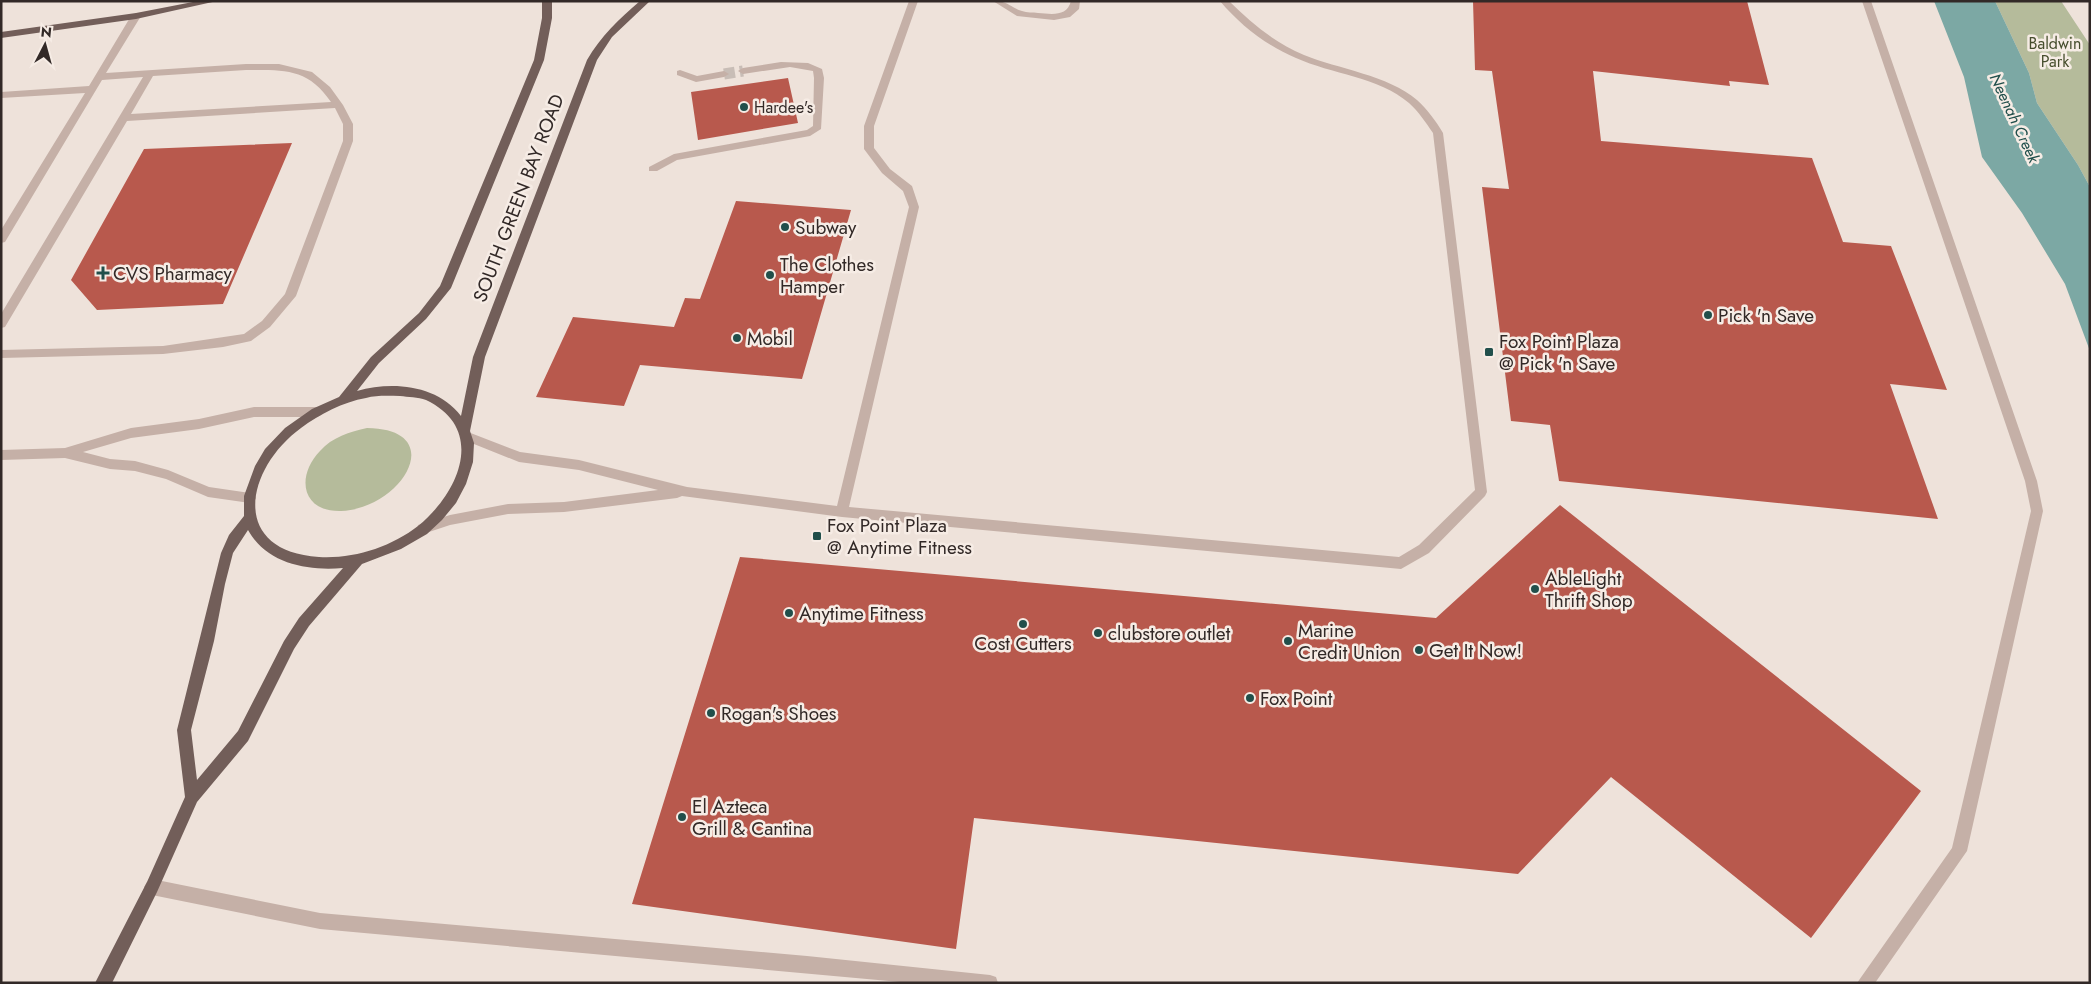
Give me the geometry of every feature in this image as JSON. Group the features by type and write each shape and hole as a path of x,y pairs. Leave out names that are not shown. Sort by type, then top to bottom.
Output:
{"main road":[{"path":"1,35 136,16 213,1"},
{"name":"SOUTH GREEN BAY ROAD","path":"343,400 380,356 427,312 445,288 539,60 547,1"},
{"name":"SOUTH GREEN BAY ROAD","path":"250,518 259,538 274,549 297,561 326,564 357,561 377,555 423,529 448,504 464,478 469,458 466,432 479,357 592,60 607,36 646,1"},
{"path":"192,797 184,730 208,641 218,584 227,553 234,539 250,518 250,498 253,483 267,456 288,432 317,412 343,400 368,393 392,392 428,396 450,409 466,432"},
{"path":"103,983 152,886 192,797 243,736 277,669 304,622 357,561"}],"street":[{"path":"842,512 914,207 908,189 886,170 869,149 869,126 914,1"},
{"path":"997,1 1020,14 1054,17 1067,15 1074,9 1076,1"},
{"path":"466,432 519,457 579,466 687,492 842,512 1401,563 1424,549 1481,492 1438,133 1424,112 1404,94 1376,82 1333,70 1284,50 1249,26 1224,1"},
{"path":"1866,1 2031,481 2037,511 1959,851 1866,983"},
{"path":"1,240 136,16"},
{"path":"653,169 674,158 810,133 818,127 820,78 817,69 805,64 793,63 743,71"},
{"path":"1,354 164,350 223,343 247,338 266,324 290,296 348,141 348,124 338,105 327,89 309,74 279,67 246,67 99,77"},
{"path":"680,73 696,79 724,74"},
{"path":"1,324 150,74"},
{"path":"1,95 91,89"},
{"path":"123,118 338,105"},
{"path":"1,455 65,453 131,433 199,424 254,412 317,412"},
{"path":"65,453 110,464 136,466 168,475 208,492 250,498"},
{"path":"423,529 450,520 508,509 564,507 687,492"},
{"path":"152,886 320,921 807,964 990,983"}],"green space":[{"name":"Baldwin Park","path":"1995,1 2061,1 2090,45 2090,187 2078,165 2037,103 2029,73"},
{"path":"367,428 392,432 407,441 411,454 408,469 398,484 382,497 363,507 341,511 328,510 317,506 310,499 306,491 308,471 312,461 330,442 348,433"}],"water":[{"name":"Neenah Creek","path":"1934,1 1995,1 2029,73 2037,103 2078,165 2090,187 2090,351 2065,284 2022,213 1982,157 1964,77"}],"building":[{"name":"Pick 'n Save","path":"1473,1 1747,1 1769,85 1729,81 1730,86 1593,71 1601,141 1812,158 1843,242 1891,246 1947,390 1890,384 1938,519 1559,481 1550,425 1511,421 1482,187 1509,189 1492,71 1475,70"},
{"name":"Hardee's","path":"788,78 798,123 698,140 691,92"},
{"name":"CVS Pharmacy","path":"292,143 223,304 97,310 71,280 144,149"},
{"path":"736,201 851,210 802,379 640,365 624,406 536,397 573,317 674,327 685,298 700,299"},
{"name":"Fox Point","path":"1560,505 1921,791 1811,938 1611,777 1518,874 974,818 956,949 632,904 740,557 1436,618"}],"tunnel":[{"path":"724,74 743,71"}],"place":[{"name":"Hardee's","path":"744,107"},
{"name":"Subway","path":"785,227"},
{"name":"CVS Pharmacy","path":"103,273"},
{"name":"The Clothes Hamper","path":"770,275"},
{"name":"Pick 'n Save","path":"1708,315"},
{"name":"Mobil","path":"737,338"},
{"name":"Fox Point Plaza @ Pick 'n Save","path":"1489,352"},
{"name":"Fox Point Plaza @ Anytime Fitness","path":"817,536"},
{"name":"AbleLight Thrift Shop","path":"1535,589"},
{"name":"Anytime Fitness","path":"789,613"},
{"name":"Cost Cutters","path":"1023,624"},
{"name":"clubstore outlet","path":"1098,633"},
{"name":"Marine Credit Union","path":"1288,641"},
{"name":"Get It Now!","path":"1419,650"},
{"name":"Fox Point","path":"1250,698"},
{"name":"Rogan's Shoes","path":"711,713"},
{"name":"El Azteca Grill & Cantina","path":"682,817"}]}
